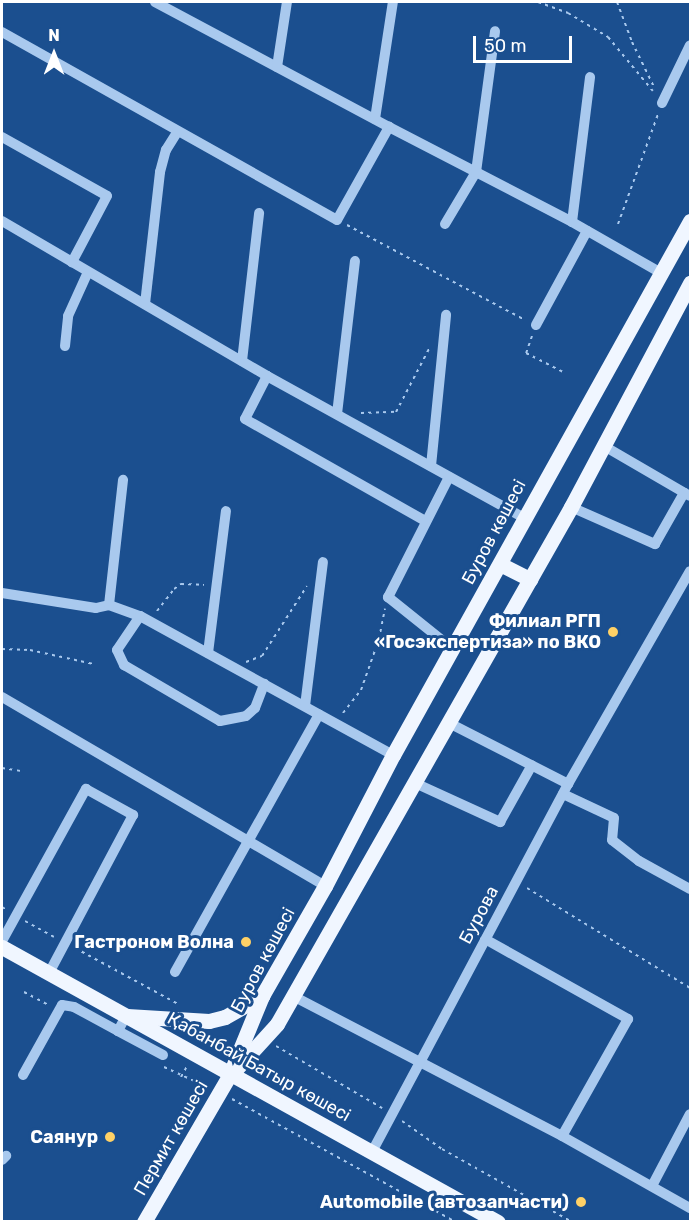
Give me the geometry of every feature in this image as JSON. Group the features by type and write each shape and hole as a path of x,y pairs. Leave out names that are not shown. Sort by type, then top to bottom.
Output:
{"main road":[{"name":"Буров көшесі","path":"230,1074 262,996 325,886 393,755 690,220"},
{"path":"230,1074 277,1024 571,507 690,283"},
{"path":"500,564 530,579"},
{"name":"Қабанбай Батыр көшесі","path":"2,947 498,1221"},
{"path":"126,1016 209,1021 225,1017 262,996"},
{"name":"Пермит көшесі","path":"144,1221 230,1074"}],"street":[{"path":"155,2 572,222 661,273"},
{"path":"277,67 287,2"},
{"path":"375,119 393,2"},
{"path":"445,225 476,172 495,30"},
{"path":"2,32 337,220 389,127"},
{"path":"662,103 690,45"},
{"path":"572,222 590,77"},
{"path":"145,304 160,172 166,150 178,131"},
{"path":"2,137 107,196 72,262"},
{"path":"242,361 259,213"},
{"path":"2,220 267,376 524,518"},
{"path":"536,325 587,231"},
{"path":"337,414 355,261"},
{"path":"65,346 68,316 88,272"},
{"path":"431,466 446,315"},
{"path":"267,376 244,419 425,521"},
{"path":"571,507 655,544 687,494 604,446"},
{"path":"449,477 388,597 453,649"},
{"path":"109,605 123,480"},
{"path":"208,653 225,511"},
{"path":"305,706 322,562"},
{"name":"Бурова","path":"372,1152 566,789 690,571"},
{"path":"2,593 96,608 109,605 144,618 393,755"},
{"path":"144,618 117,650 124,665 220,721 246,716 255,708 264,684"},
{"path":"2,697 325,886"},
{"path":"175,972 319,714"},
{"path":"449,723 532,765 614,818 612,840 639,861 690,889"},
{"path":"415,783 500,822 532,765"},
{"path":"2,941 86,789 133,815 49,973"},
{"path":"485,939 628,1019 562,1136"},
{"path":"292,996 562,1136 690,1208"},
{"path":"23,1075 62,1005 74,1007 118,1031 162,1060"},
{"path":"118,1031 126,1016"},
{"path":"652,1186 690,1114"}],"path":[{"path":"538,2 568,13 608,37 640,73 662,103"},
{"path":"616,2 632,42 662,103 618,224"},
{"path":"337,220 536,325 526,353 563,372"},
{"path":"361,413 396,412 431,344"},
{"path":"232,667 262,656 322,562"},
{"path":"144,618 181,584 216,586"},
{"path":"335,723 361,690 379,639 388,597"},
{"path":"2,649 30,650 93,664"},
{"path":"2,768 22,771"},
{"path":"516,881 690,988"},
{"path":"2,907 181,1006"},
{"path":"24,992 59,1011"},
{"path":"181,1077 195,1054"},
{"path":"162,1060 181,1077 263,1114 456,1221"}],"place":[{"name":"Филиал РГП «Госэкспертиза» по ВКО","path":"613,632"},
{"name":"Гастроном Волна","path":"246,942"},
{"name":"Саянур","path":"110,1137"},
{"name":"Automobile (автозапчасти)","path":"581,1202"}]}
